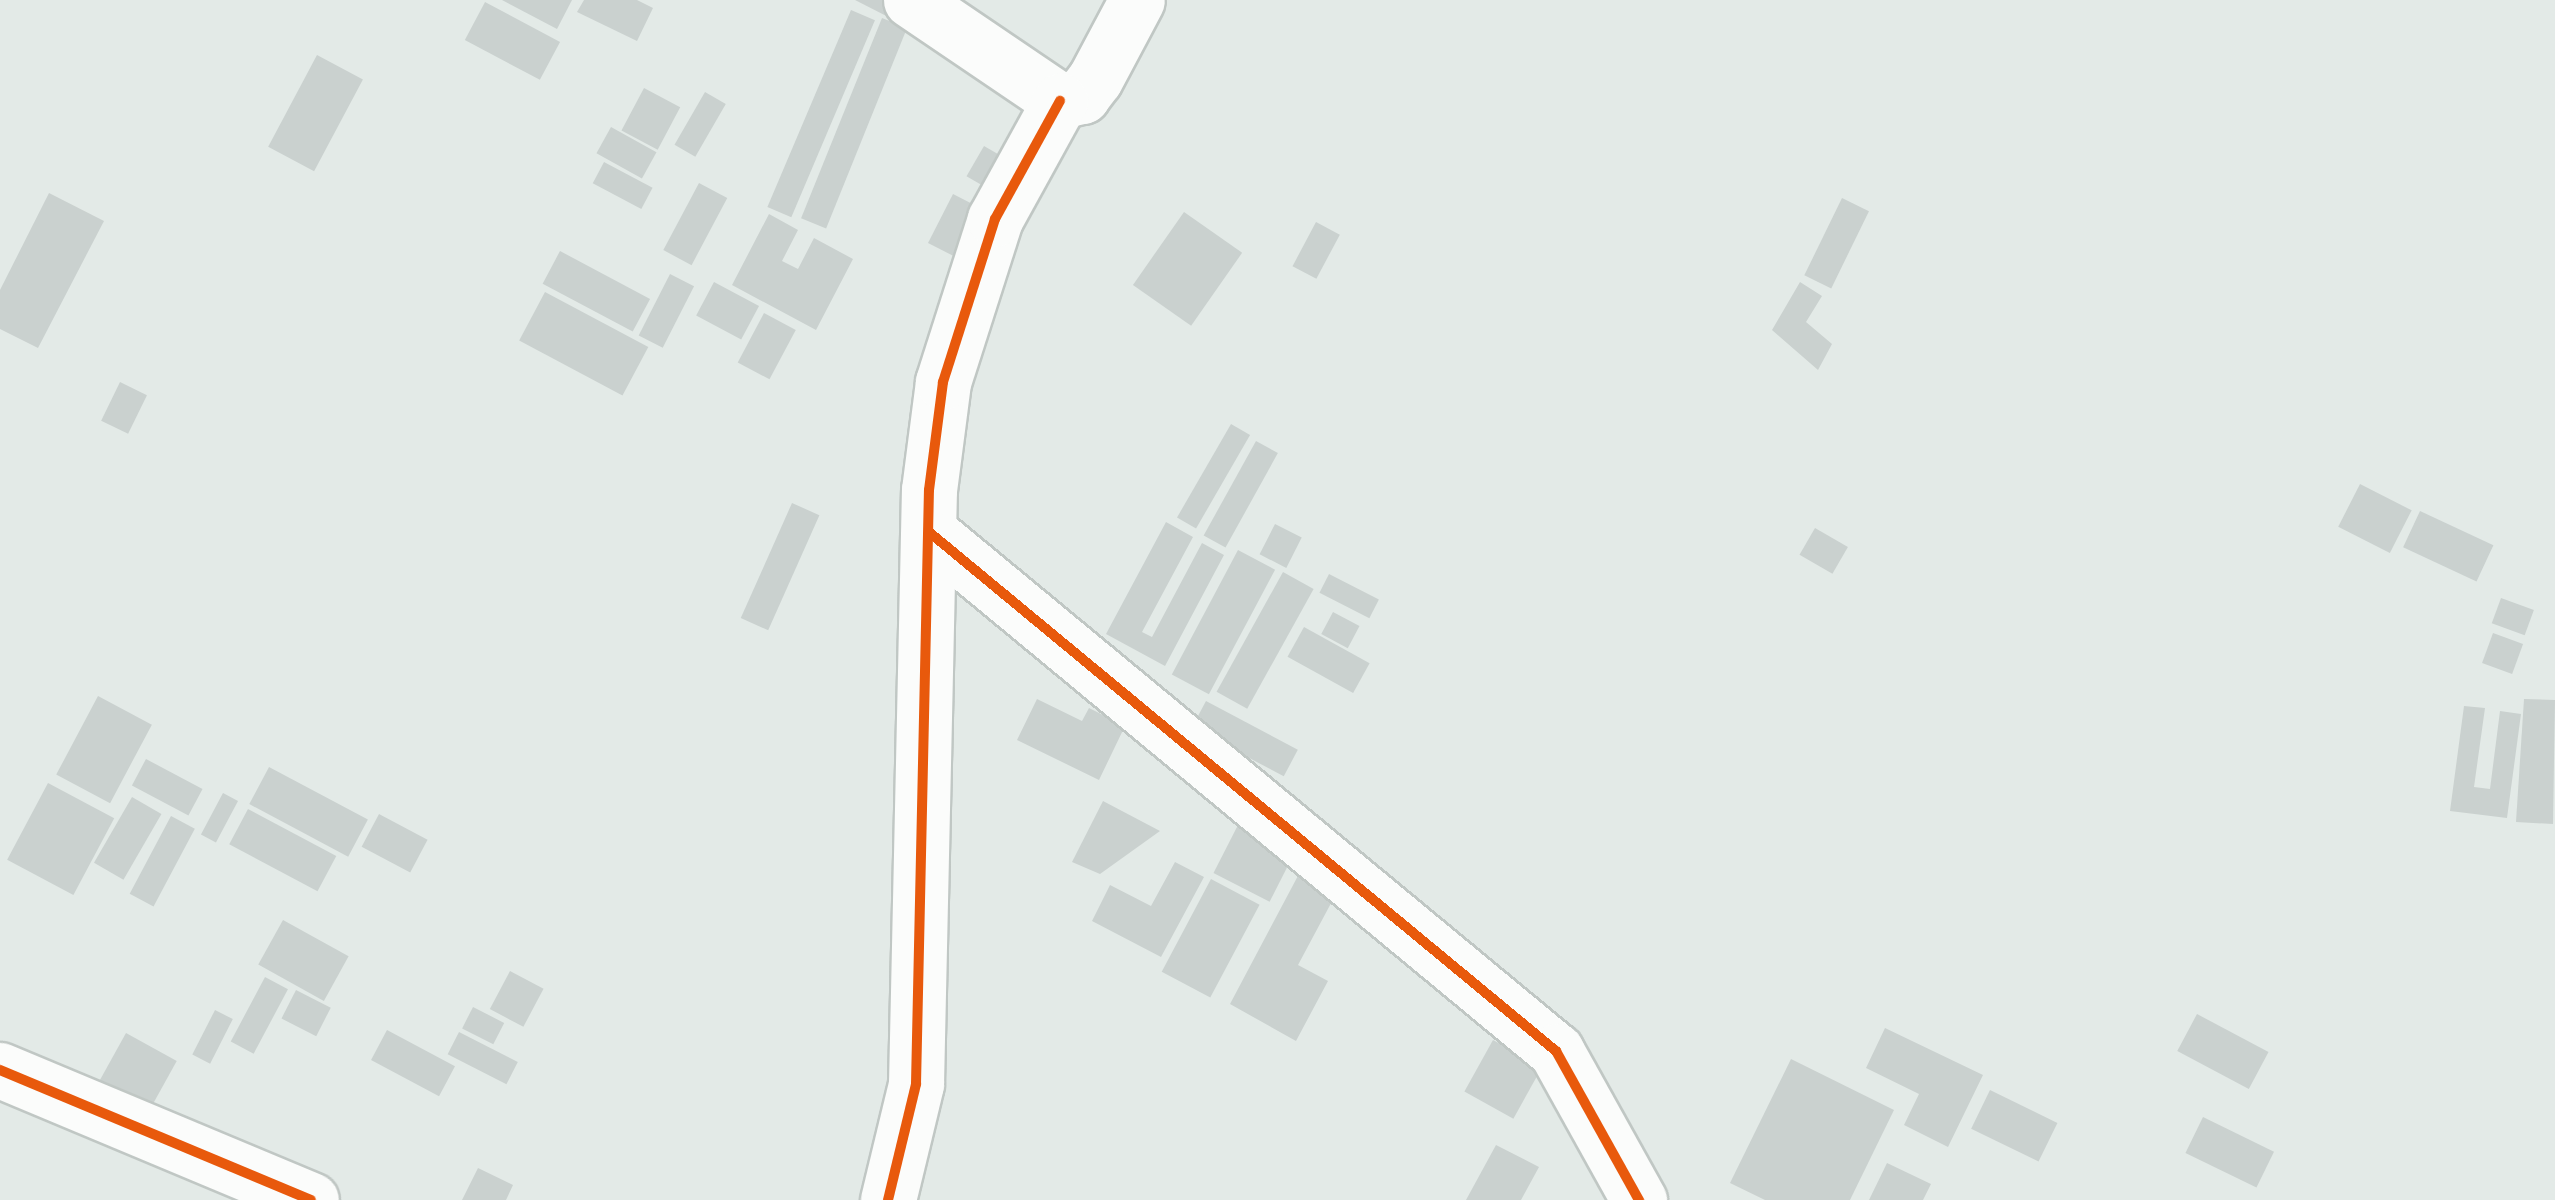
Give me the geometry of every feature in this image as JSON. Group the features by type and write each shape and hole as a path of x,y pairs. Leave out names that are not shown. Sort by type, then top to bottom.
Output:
{"street":[{"path":"912,0 1060,101 1082,96 1096,79 1137,0"},
{"path":"888,1200 916,1084 929,532 943,382 965,303 996,220 1060,101"},
{"path":"929,532 1556,1051 1639,1200"},
{"path":"0,1070 311,1200"}],"building":[{"path":"502,0 572,0 557,29"},
{"path":"584,0 637,0 653,8 637,41 577,12"},
{"path":"855,0 902,0 904,25"},
{"path":"485,2 560,42 540,80 465,40"},
{"path":"851,10 875,20 791,217 767,207"},
{"path":"882,18 907,28 826,228 801,218"},
{"path":"317,55 363,79 314,171 268,147"},
{"path":"644,88 680,107 658,150 621,130"},
{"path":"705,92 726,104 695,157 674,145"},
{"path":"611,127 656,152 642,178 596,153"},
{"path":"984,146 1013,163 996,193 966,176"},
{"path":"604,162 653,188 641,209 593,183"},
{"path":"699,183 727,198 692,265 663,250"},
{"path":"49,193 104,221 38,348 0,329 0,290"},
{"path":"953,194 984,210 959,259 928,243"},
{"path":"1842,198 1869,211 1831,288 1804,275"},
{"path":"1184,212 1242,253 1191,326 1133,285"},
{"path":"769,214 798,230 782,261 798,269 814,238 853,259 816,330 732,285"},
{"path":"1316,222 1340,235 1316,279 1293,266"},
{"path":"560,251 650,299 633,332 543,284"},
{"path":"670,274 694,286 663,348 639,335"},
{"path":"714,282 759,306 741,339 696,316"},
{"path":"1800,282 1822,296 1806,322 1832,344 1818,370 1772,330"},
{"path":"545,292 648,347 622,395 519,341"},
{"path":"764,313 796,330 769,379 738,362"},
{"path":"120,382 147,395 128,434 101,421"},
{"path":"1231,424 1250,435 1196,529 1177,518"},
{"path":"1256,441 1278,453 1226,548 1204,535"},
{"path":"2360,484 2412,510 2390,553 2338,527"},
{"path":"792,503 819,515 768,630 741,618"},
{"path":"2420,511 2493,545 2477,581 2403,547"},
{"path":"1166,522 1193,537 1142,632 1152,637 1202,543 1224,555 1165,666 1106,634"},
{"path":"1275,524 1302,538 1286,568 1260,554"},
{"path":"1815,528 1848,547 1832,574 1800,555"},
{"path":"1238,550 1275,570 1209,694 1172,674"},
{"path":"1283,572 1314,589 1247,709 1217,692"},
{"path":"1329,574 1379,599 1369,618 1319,593"},
{"path":"2501,598 2534,610 2525,635 2492,623"},
{"path":"1333,612 1359,626 1348,648 1321,634"},
{"path":"1304,627 1370,663 1353,693 1288,657"},
{"path":"2493,633 2523,644 2512,674 2482,663"},
{"path":"98,696 152,725 110,803 56,775"},
{"path":"1037,699 1082,721 1089,708 1125,726 1099,780 1017,740"},
{"path":"2524,699 2555,700 2553,824 2516,822"},
{"path":"1206,701 1298,750 1284,776 1192,727"},
{"path":"2464,706 2485,708 2474,787 2490,789 2500,711 2521,714 2507,818 2450,811"},
{"path":"146,759 203,789 188,816 132,785"},
{"path":"269,767 368,820 348,857 249,804"},
{"path":"48,783 114,818 73,895 7,860"},
{"path":"223,793 238,801 216,842 201,834"},
{"path":"132,797 161,814 123,880 94,863"},
{"path":"1103,801 1160,831 1100,874 1072,862"},
{"path":"248,809 336,856 318,891 229,844"},
{"path":"379,814 428,840 410,872 362,847"},
{"path":"171,816 195,829 154,906 130,894"},
{"path":"1238,825 1294,854 1270,902 1213,873"},
{"path":"1175,862 1204,877 1161,957 1092,921 1110,885 1151,906"},
{"path":"1300,872 1337,892 1298,965 1328,981 1296,1041 1230,1004"},
{"path":"1211,879 1260,905 1210,998 1162,972"},
{"path":"283,920 349,956 324,1001 258,965"},
{"path":"510,971 544,989 523,1027 490,1009"},
{"path":"265,977 288,989 254,1054 231,1041"},
{"path":"296,990 331,1008 316,1036 281,1019"},
{"path":"473,1007 504,1023 493,1044 462,1028"},
{"path":"215,1010 233,1019 210,1064 192,1055"},
{"path":"2197,1014 2269,1052 2249,1089 2177,1051"},
{"path":"1885,1028 1983,1075 1948,1147 1904,1125 1919,1094 1866,1068"},
{"path":"387,1030 455,1066 439,1096 371,1060"},
{"path":"459,1032 518,1062 506,1084 448,1054"},
{"path":"126,1033 177,1061 142,1124 91,1096"},
{"path":"1493,1040 1542,1067 1513,1119 1464,1092"},
{"path":"1791,1059 1894,1110 1850,1200 1765,1200 1730,1183"},
{"path":"1990,1090 2057,1123 2039,1162 1971,1129"},
{"path":"2203,1117 2274,1152 2256,1188 2185,1153"},
{"path":"1496,1145 1539,1167 1521,1200 1466,1200"},
{"path":"1887,1163 1931,1184 1923,1200 1869,1200"},
{"path":"478,1168 513,1185 506,1200 462,1200"}],"cycle path":[{"path":"888,1200 916,1084 929,490 943,382 995,219 1060,101"},
{"path":"929,532 1556,1051 1639,1200"},
{"path":"0,1070 311,1200"}]}
